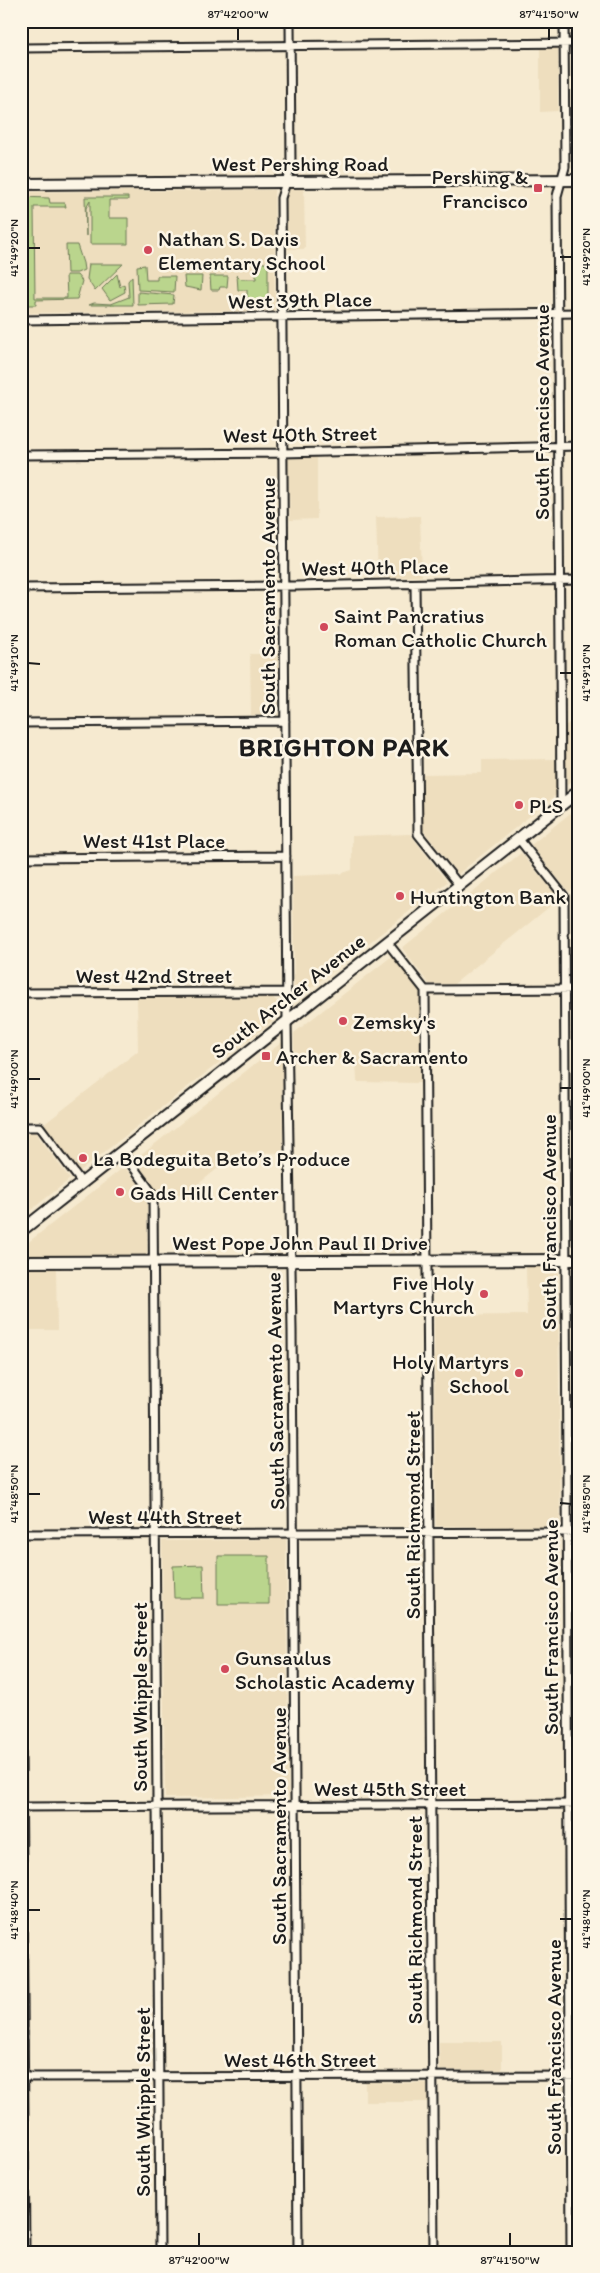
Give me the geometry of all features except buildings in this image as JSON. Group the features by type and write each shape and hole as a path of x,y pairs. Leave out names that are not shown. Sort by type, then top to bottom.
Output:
{"street":[{"name":"South Sacramento Avenue","path":"290,21 291,167 281,198 287,992 294,1533 298,2252"},
{"name":"South Francisco Avenue","path":"562,804 556,196 565,167 564,21"},
{"path":"21,48 579,42"},
{"name":"West Pershing Road","path":"21,184 579,180"},
{"name":"West 39th Place","path":"21,320 579,313"},
{"name":"West 40th Street","path":"21,455 283,453 579,446"},
{"name":"West 40th Place","path":"21,588 284,586 579,580"},
{"path":"415,584 418,834 459,885"},
{"path":"21,723 285,721"},
{"name":"South Archer Avenue","path":"21,1231 288,1022 579,790"},
{"name":"South Francisco Avenue","path":"518,838 564,896 571,2252"},
{"name":"West 41st Place","path":"21,858 286,856"},
{"path":"388,942 426,990 579,989"},
{"name":"South Richmond Street","path":"426,990 434,2252"},
{"name":"West 42nd Street","path":"21,992 287,992"},
{"path":"21,1127 40,1127 82,1183"},
{"name":"South Whipple Street","path":"122,1152 153,1194 160,2252"},
{"name":"West Pope John Paul II Drive","path":"21,1262 579,1260"},
{"name":"West 44th Street","path":"21,1534 579,1532"},
{"path":"21,1752 25,2252"},
{"name":"West 45th Street","path":"21,1806 579,1804"},
{"name":"West 46th Street","path":"23,2077 579,2076"}],"shaded area":[{"path":"540,48 558,48 558,111 540,112"},
{"path":"286,189 304,189 305,249 287,249"},
{"name":"Nathan S. Davis Elementary School","path":"274,190 275,311 21,313 21,192"},
{"path":"317,457 317,519 290,520 288,458"},
{"path":"420,516 422,576 378,578 376,517"},
{"path":"250,654 278,654 278,715 251,715"},
{"path":"579,715 579,776 567,785 565,726"},
{"path":"556,759 556,795 458,874 423,830 423,774 482,773 482,760"},
{"path":"579,806 579,884 569,892 531,845"},
{"path":"410,834 447,882 302,995 294,990 293,876 340,874 352,870 352,836"},
{"path":"521,853 559,899 454,984 429,984 402,948"},
{"path":"392,956 421,993 421,1083 357,1082 356,1060 294,1060 294,1033"},
{"path":"272,997 280,1004 280,1015 80,1171 43,1125 138,1051 137,998"},
{"path":"282,1042 283,1153 238,1152 186,1194 160,1194 135,1160"},
{"path":"35,1132 70,1179 21,1218 21,1133"},
{"path":"124,1167 147,1194 147,1255 21,1256 21,1248"},
{"path":"24,1267 56,1268 57,1330 25,1330"},
{"path":"526,1267 558,1267 560,1527 436,1526 434,1316 527,1315"},
{"name":"Gunsaulus Scholastic Academy","path":"286,1539 288,1796 165,1798 162,1541"},
{"path":"439,2042 502,2042 502,2070 440,2070"},
{"path":"365,2082 427,2083 428,2102 365,2102"}],"green space":[{"path":"21,197 49,198 50,203 65,203 66,207 34,207 35,298 67,298 66,275 77,275 82,281 77,299 36,300 36,305 21,305"},
{"path":"85,197 128,197 128,200 109,200 109,218 128,218 128,244 90,244 90,201 86,208 86,236"},
{"path":"66,245 77,245 84,270 77,273 67,273"},
{"path":"256,263 268,263 268,304 239,304 239,300 247,300 247,290 238,290 237,275 241,279 256,279"},
{"path":"89,264 123,264 95,291 87,279"},
{"path":"145,265 146,280 157,280 157,276 175,276 174,292 138,290 137,266"},
{"path":"117,274 120,287 124,284 125,292 110,300 102,289"},
{"path":"132,276 133,305 89,305 94,303 111,304 129,297 128,281"},
{"path":"184,276 202,276 201,290 185,287"},
{"path":"210,276 228,276 227,287 211,290"},
{"path":"138,292 174,295 173,304 138,305"},
{"path":"218,1556 269,1556 269,1604 218,1604"},
{"path":"203,1565 204,1598 174,1598 173,1566"}],"place":[{"name":"Pershing & Francisco","path":"538,188"},
{"name":"Nathan S. Davis Elementary School","path":"148,250"},
{"name":"Saint Pancratius Roman Catholic Church","path":"324,627"},
{"name":"PLS","path":"519,805"},
{"name":"Huntington Bank","path":"400,896"},
{"name":"Zemsky's","path":"343,1021"},
{"name":"Archer & Sacramento","path":"266,1056"},
{"name":"La Bodeguita Beto’s Produce","path":"83,1158"},
{"name":"Gads Hill Center","path":"120,1192"},
{"name":"Five Holy Martyrs Church","path":"484,1294"},
{"name":"Holy Martyrs School","path":"519,1373"},
{"name":"Gunsaulus Scholastic Academy","path":"225,1669"}],"district":[{"name":"BRIGHTON PARK","path":"344,747"}]}
